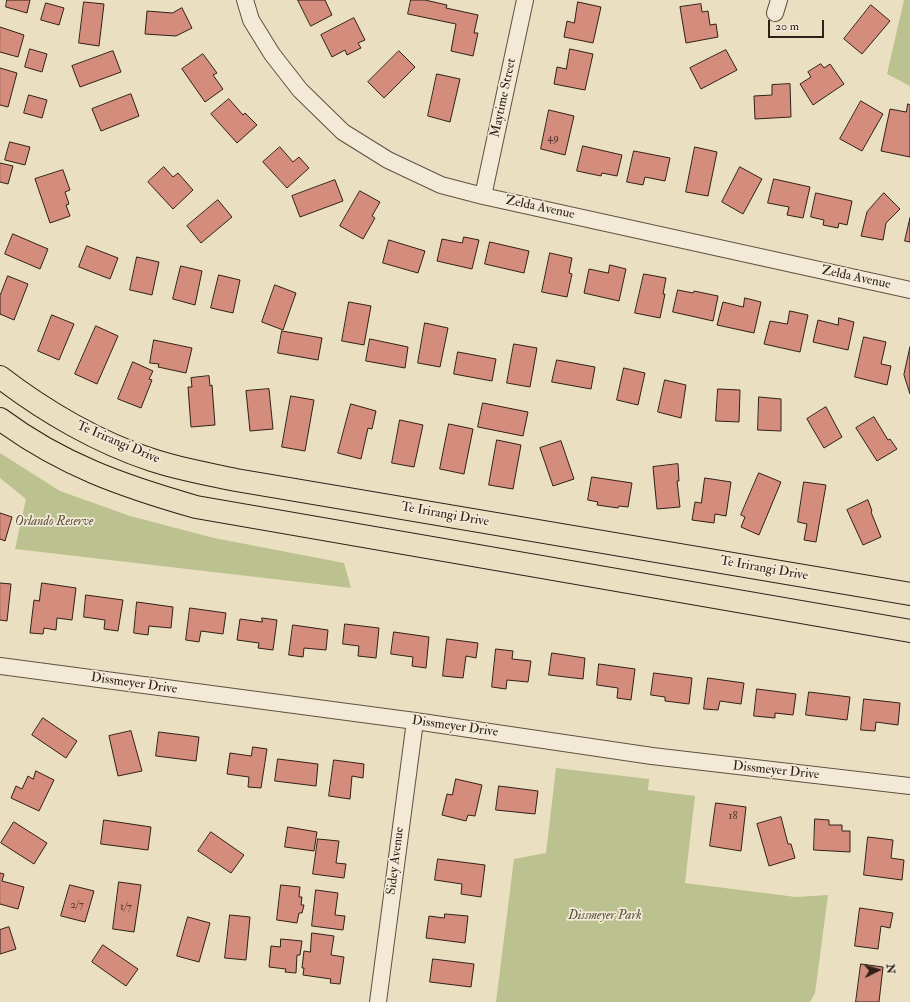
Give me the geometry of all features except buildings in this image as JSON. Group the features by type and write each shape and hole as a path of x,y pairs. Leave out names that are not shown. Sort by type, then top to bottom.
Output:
{"main road":[{"name":"Te Irirangi Drive","path":"0,377 21,393 70,423 125,449 178,467 236,480 910,594"},
{"path":"0,419 26,438 67,461 112,481 196,507 910,631"}],"street":[{"name":"Zelda Avenue","path":"245,0 251,20 272,54 300,90 343,132 388,160 441,185 483,196 910,290"},
{"name":"Maytime Street","path":"483,196 525,0"},
{"name":"Dissmeyer Drive","path":"1,670 415,721 652,756 910,786"},
{"name":"Sidey Avenue","path":"378,1002 415,721"}],"green space":[{"path":"904,0 910,0 910,86 887,74"},
{"name":"Orlando Reserve","path":"0,453 60,491 130,516 214,538 344,563 351,588 15,549 26,499 0,478"},
{"name":"Dissmeyer Park","path":"556,768 649,779 648,790 695,796 685,883 796,897 828,895 815,993 810,1002 496,1002 514,859 546,853"}]}
